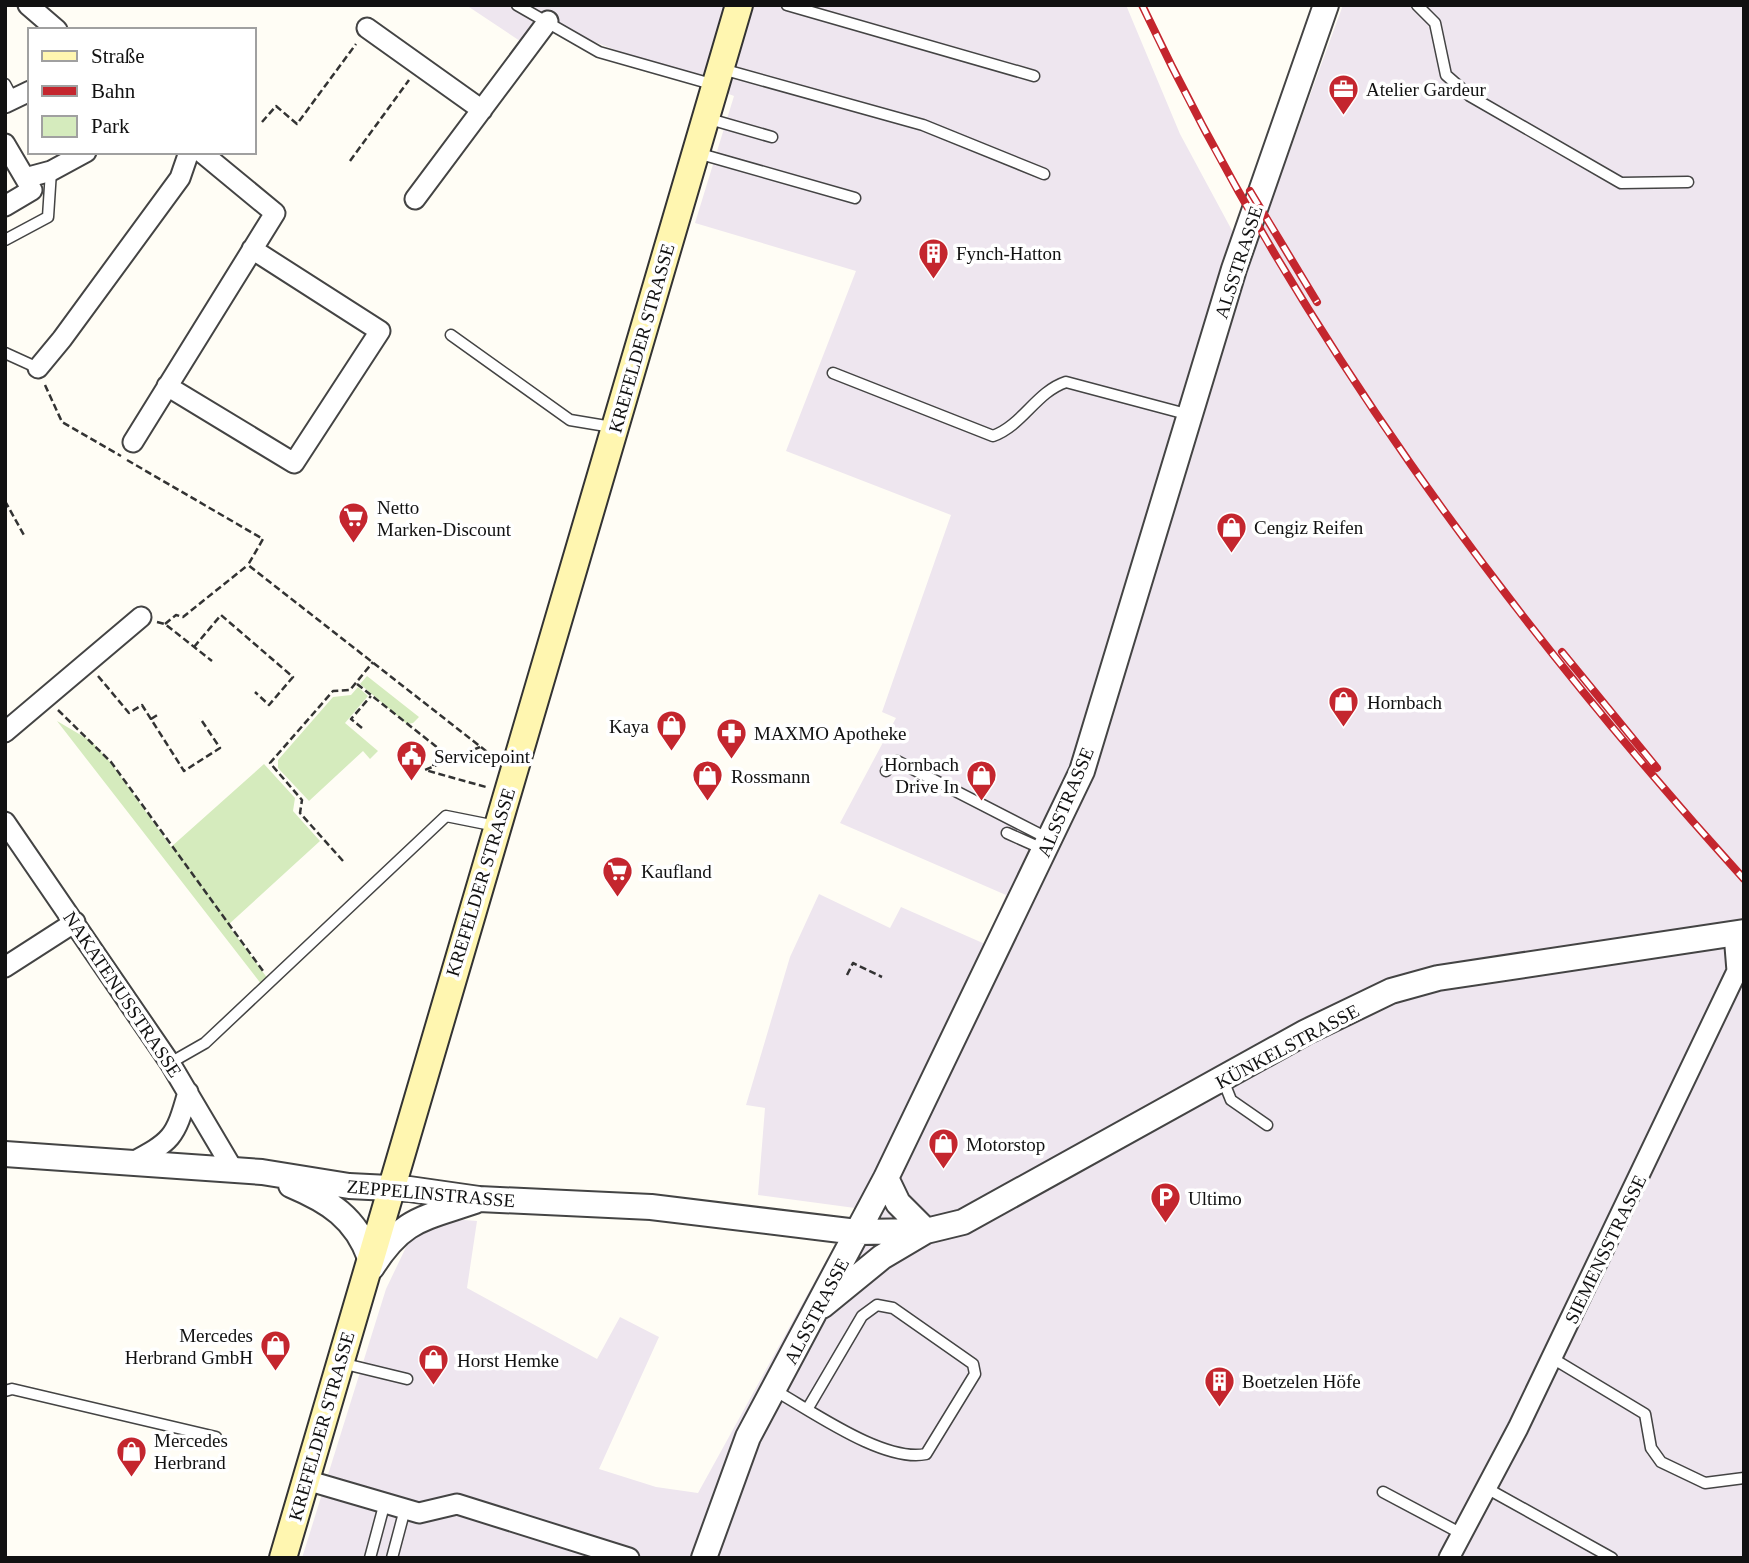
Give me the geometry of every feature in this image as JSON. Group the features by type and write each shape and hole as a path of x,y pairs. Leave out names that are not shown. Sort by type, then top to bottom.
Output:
{"main road":[{"name":"KREFELDER STRASSE","path":"283,1558 389,1188 739,5"}],"street":[{"path":"28,5 55,28"},
{"name":"ALSSTRASSE","path":"704,1558 748,1437 886,1178 1082,771 1234,269 1326,5"},
{"path":"415,199 548,21"},
{"path":"367,28 482,110"},
{"path":"5,144 32,191 5,206"},
{"path":"25,178 51,171 82,154"},
{"path":"38,368 180,178 188,154"},
{"path":"133,442 275,213 203,154"},
{"path":"167,386 294,463 380,331 252,249"},
{"path":"5,732 141,617"},
{"name":"NAKATENUSSTRASSE","path":"5,822 170,1063 234,1171"},
{"path":"5,967 75,922"},
{"name":"KÜNKELSTRASSE","path":"857,1233 926,1231 963,1222 1306,1032 1391,991 1438,978 1739,946"},
{"name":"SIEMENSSTRASSE","path":"1449,1558 1488,1489 1737,971 1739,946"},
{"path":"129,1164 162,1147 177,1131 187,1092"},
{"name":"ZEPPELINSTRASSE","path":"5,1153 262,1172 349,1186 479,1199 651,1207 857,1233"},
{"path":"262,1172 332,1207 362,1234 367,1268"},
{"path":"814,1313 882,1257 926,1231 898,1203 886,1178"},
{"path":"367,1268 397,1232 413,1222 479,1199"},
{"path":"306,1479 419,1513 457,1504 629,1558"}],"lane":[{"path":"517,5 599,52 923,125 1044,174"},
{"path":"787,5 1034,76"},
{"path":"1417,5 1435,23 1446,75 1470,96 1621,183 1688,182"},
{"path":"706,118 772,137"},
{"path":"695,153 855,198"},
{"path":"5,240 48,217 51,171"},
{"path":"451,335 570,420 615,427"},
{"path":"5,353 38,368"},
{"path":"833,373 993,436 1006,431 1051,387 1066,382 1190,415"},
{"path":"886,771 897,761 1047,845"},
{"path":"170,1063 205,1043 446,816 496,826"},
{"path":"1007,834 1047,845"},
{"path":"1223,1079 1231,1100 1267,1125"},
{"path":"773,1390 890,1452 915,1456 926,1454 975,1374 973,1364 893,1308 877,1305 862,1316 808,1408"},
{"path":"1552,1358 1645,1414 1651,1448 1661,1462 1705,1483 1744,1478"},
{"path":"340,1363 407,1379"},
{"path":"5,1391 12,1389 216,1437"},
{"path":"1488,1489 1612,1558"},
{"path":"1383,1492 1462,1534"},
{"path":"370,1558 384,1502"},
{"path":"392,1558 405,1509"}],"path":[{"path":"262,122 276,106 297,124 367,28"},
{"path":"350,160 419,65"},
{"path":"5,501 25,537"},
{"path":"165,624 176,615 183,617 248,565 263,539 240,526"},
{"path":"248,565 480,747 513,768 490,788 425,770 480,747"},
{"path":"194,647 221,615 293,677 269,705 255,692"},
{"path":"141,617 165,624 212,661"},
{"path":"86,663 129,713 142,705"},
{"path":"343,861 300,813 302,800 270,763 333,691 350,690 373,663"},
{"path":"356,683 438,748 433,766"},
{"path":"362,728 351,719 371,696"},
{"path":"45,698 111,762 272,982"},
{"path":"138,700 184,771 220,748 200,718"},
{"path":"151,719 159,715"},
{"path":"847,975 853,963 882,977"}],"shaded area":[{"path":"466,5 1126,5 1180,134 1249,262 1343,5 1744,5 1744,1558 302,1558 386,1289 408,1243 441,1218 477,1221 467,1288 597,1359 620,1317 659,1337 599,1469 656,1487 698,1493 855,1208 758,1195 765,1108 746,1105 790,957 819,894 890,928 901,907 985,944 1006,895 840,823 896,718 882,712 951,515 786,451 856,271 695,223 734,96 551,25 523,43"}],"green space":[{"path":"367,676 419,717 413,723 407,724 360,684"},
{"path":"358,687 368,696 345,723 378,751 370,759 363,751 309,801 278,768 278,760 333,697 351,695"},
{"path":"57,721 91,741 111,763 171,847 264,764 295,798 293,811 320,841 228,925 268,979 262,985"}],"railway":[{"path":"1142,5 1202,124 1267,240 1337,354 1411,464 1489,572 1571,677 1744,879"},
{"path":"1250,191 1317,302"},
{"path":"1562,652 1657,768"}],"place":[{"name":"Atelier Gardeur","path":"1343,116"},
{"name":"Fynch-Hatton","path":"933,280"},
{"name":"Netto Marken-Discount","path":"354,545"},
{"name":"Cengiz Reifen","path":"1231,554"},
{"name":"Hornbach","path":"1344,729"},
{"name":"Kaya","path":"672,753"},
{"name":"MAXMO Apotheke","path":"731,760"},
{"name":"Servicepoint","path":"411,783"},
{"name":"Hornbach Drive In","path":"982,802"},
{"name":"Rossmann","path":"708,803"},
{"name":"Kaufland","path":"618,898"},
{"name":"Motorstop","path":"943,1171"},
{"name":"Ultimo","path":"1165,1225"},
{"name":"Mercedes Herbrand GmbH","path":"276,1373"},
{"name":"Horst Hemke","path":"434,1387"},
{"name":"Boetzelen Höfe","path":"1219,1408"},
{"name":"Mercedes Herbrand","path":"131,1478"}]}
